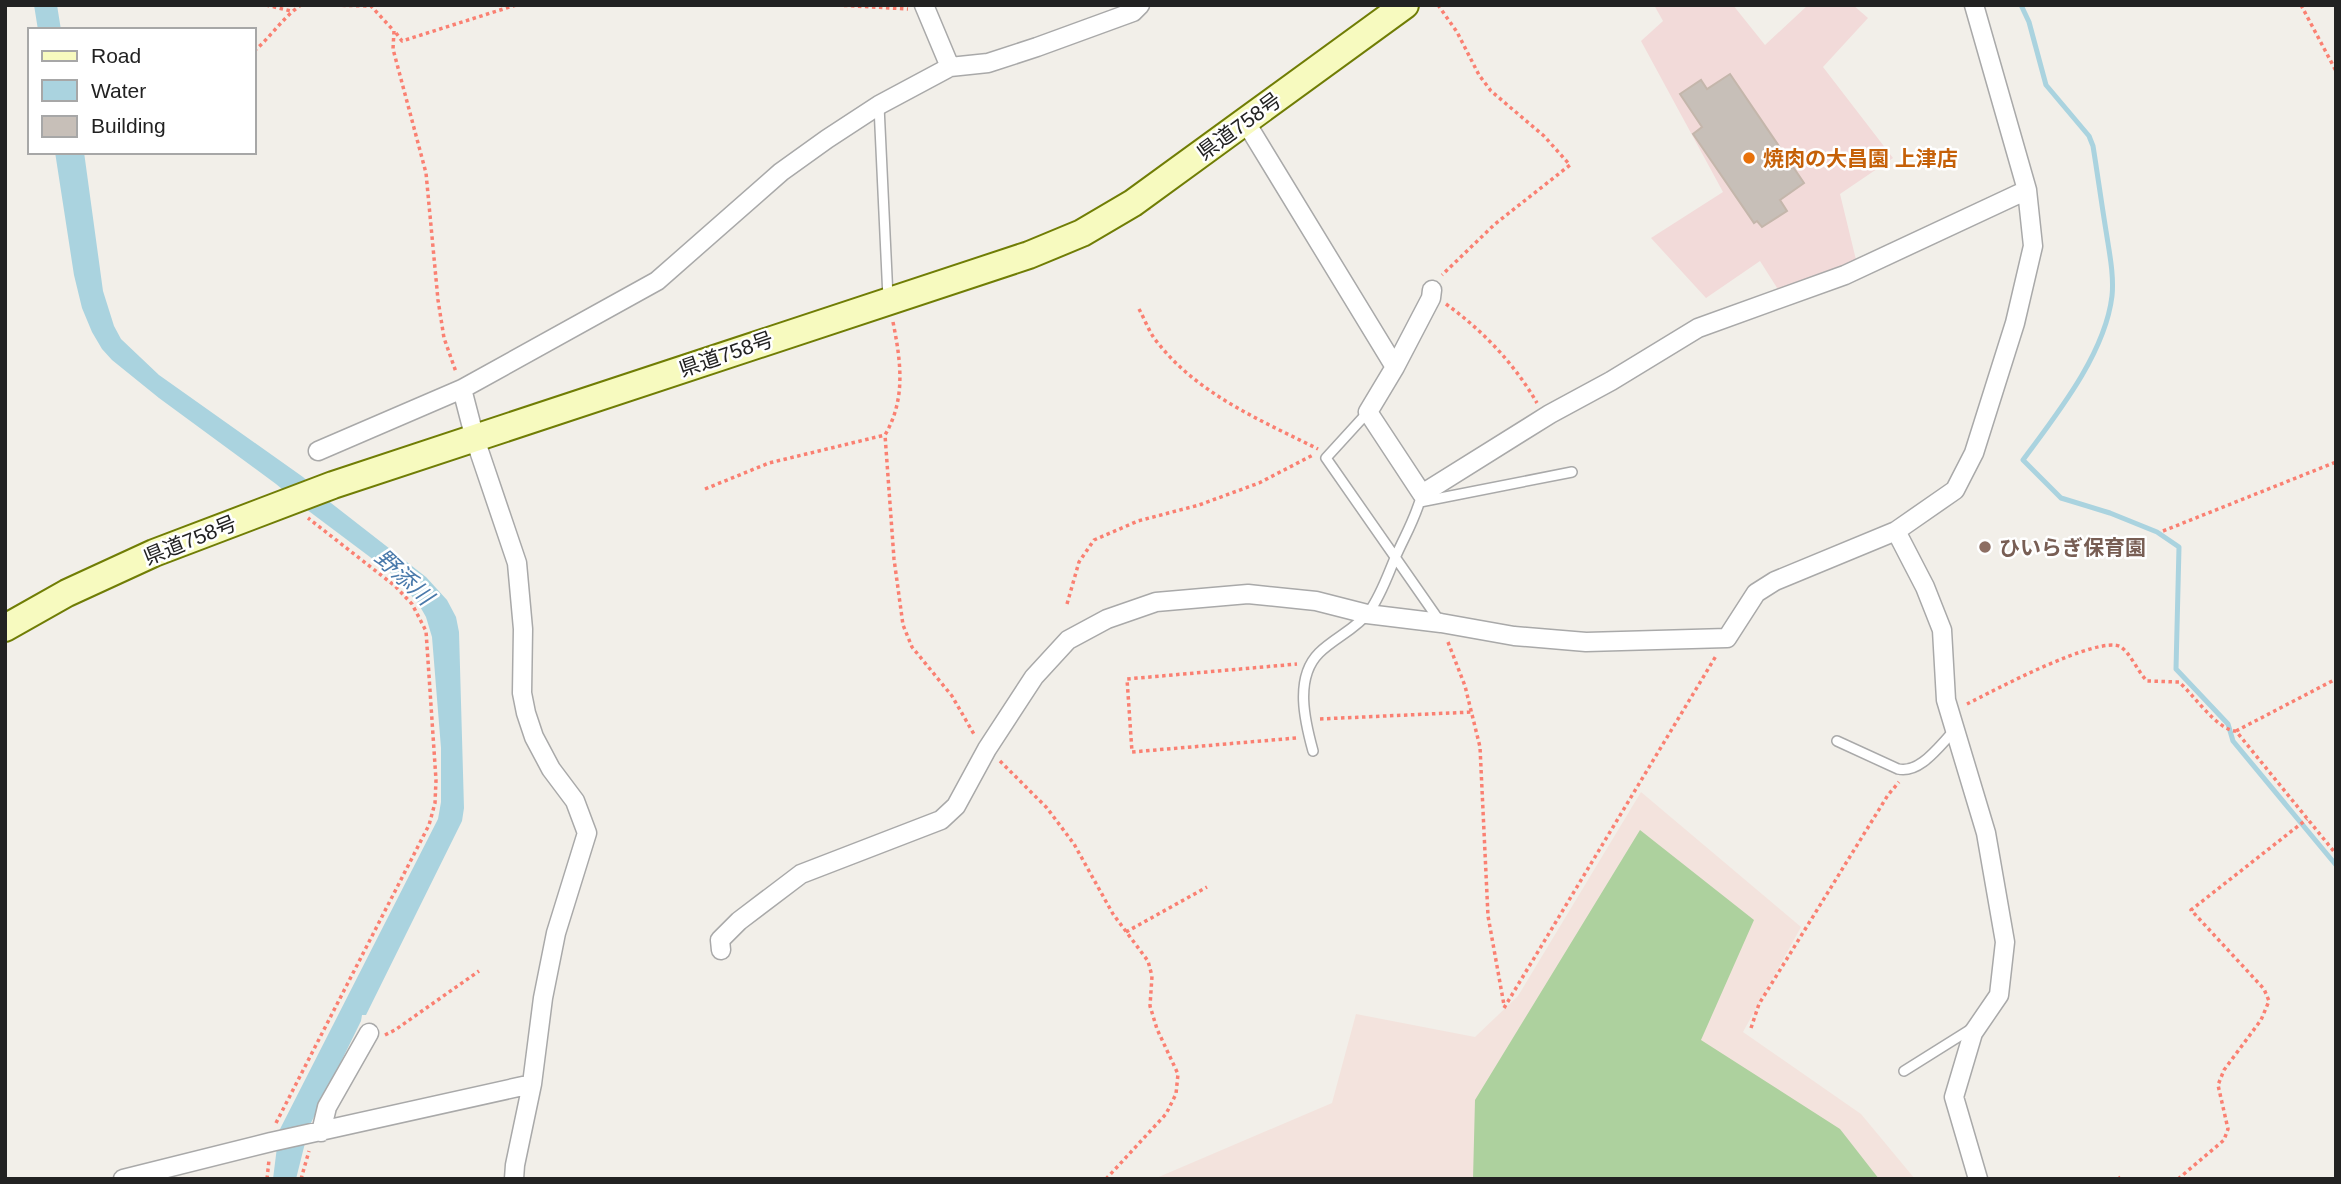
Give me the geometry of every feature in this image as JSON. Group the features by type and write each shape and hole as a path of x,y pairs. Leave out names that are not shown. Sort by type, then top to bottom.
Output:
{"main road":[{"name":"県道758号","path":"5,628 67,593 154,553 333,485 1029,255 1082,233 1133,203 1404,5"}],"street":[{"path":"318,451 462,389 657,281 781,172 879,105 950,67 988,62 1037,47 1133,12 1140,5"},
{"path":"721,950 720,940 739,920 801,874 941,820 956,806 987,749 1034,677 1068,640 1107,619 1156,602 1248,594 1316,601 1367,614 1514,636 1586,642 1727,638 1756,593 1775,581 1896,531 1955,490 1974,453 2015,323 2033,246 2027,190 1974,5"},
{"path":"926,10 950,67"},
{"path":"1245,121 1395,367"},
{"path":"1431,294 1395,367 1368,412 1421,498 1544,417 1611,381 1698,328 1845,275 2027,190"},
{"path":"462,389 475,439 517,563 523,629 522,692 526,713 534,737 551,769 575,801 587,833 556,933 514,1179"},
{"path":"1896,531 1925,587 1942,630 1946,701 1986,833 2005,942 1999,995 1973,1033 1954,1097 1978,1179"},
{"path":"316,1133 327,1107 365,1039"},
{"path":"123,1179 532,1084"}],"lane":[{"path":"879,105 888,300"},
{"path":"1368,412 1326,458 1441,623"},
{"path":"1313,751 1304,720 1306,678 1317,654 1367,614 1382,591 1415,520 1421,498 1572,472"},
{"path":"1837,741 1908,771 1919,765 1954,731"},
{"path":"1904,1071 1978,1025"}],"path":[{"path":"266,5 292,11"},
{"path":"256,49 292,11 302,5"},
{"path":"328,5 371,6 402,41 516,5"},
{"path":"837,5 926,10"},
{"path":"1438,5 1491,91 1544,136 1570,165 1495,224 1436,281 1431,294 1475,325 1528,388 1544,417"},
{"path":"2301,5 2336,71"},
{"path":"394,31 393,49 426,173 444,338 462,389"},
{"path":"888,300 901,362 901,387 893,421 885,435 894,559 903,625 912,647 953,696 971,732 1047,807 1074,844 1096,886 1147,961 1152,976 1150,1006 1157,1029 1178,1074 1177,1094 1166,1114 1106,1179"},
{"path":"1067,604 1079,562 1094,540 1138,521 1199,505 1259,483 1320,450 1225,402 1189,375 1154,337 1139,309"},
{"path":"705,489 769,463 885,435"},
{"path":"2163,531 2336,462"},
{"path":"267,1179 269,1143 429,825 435,803 436,780 426,631 412,604 396,586 306,516"},
{"path":"1441,623 1465,685 1479,747 1488,916 1504,1007 1727,638"},
{"path":"1949,713 2034,670 2086,650 2113,645 2122,648 2147,681 2179,682 2229,731 2236,731 2336,679"},
{"path":"1309,737 1132,752 1127,679 1314,662"},
{"path":"1304,720 1472,712"},
{"path":"2236,731 2336,854"},
{"path":"1751,1028 1759,1004 1888,795 1908,771"},
{"path":"2178,1179 2224,1140 2228,1129 2218,1085 2224,1070 2261,1020 2269,1001 2264,989 2191,910 2307,819"},
{"path":"1126,932 1207,887"},
{"path":"365,1039 395,1030 479,971"},
{"path":"301,1179 316,1133"}],"shaded area":[{"path":"1654,5 1733,5 1765,45 1808,5 1853,5 1868,18 1823,67 1893,158 1840,194 1858,268 1781,294 1760,261 1706,298 1651,238 1723,192 1641,41 1663,21"},
{"path":"1641,792 1801,927 1743,1032 1861,1114 1915,1179 1154,1179 1332,1103 1356,1014 1475,1037 1518,996"}],"green space":[{"path":"1640,830 1754,920 1701,1040 1840,1129 1879,1179 1473,1179 1475,1100"}],"water":[{"path":"34,5 57,5 61,28 38,28"},
{"name":"野添川","path":"55,154 84,154 103,291 121,339 159,375 303,477 331,503 426,577 447,600 456,617 459,632 464,808 462,821 366,1015 362,1015 309,1127 296,1179 273,1179 279,1131 438,819 441,802 441,748 432,637 418,603 390,572 112,360 92,332 82,308 74,275"}],"building":[{"name":"焼肉の大昌園 上津店","path":"1730,74 1804,183 1780,200 1787,211 1762,227 1757,221 1754,223 1693,134 1702,127 1680,94 1701,80 1707,89"}],"waterway":[{"path":"2021,5 2029,22 2046,85 2089,136 2093,146 2112,281 2108,318 2090,361 2023,460 2061,498 2110,513 2157,532 2179,547 2176,669 2228,724 2233,741 2336,865"}],"place":[{"name":"焼肉の大昌園 上津店","path":"1749,158"},
{"name":"ひいらぎ保育園","path":"1985,547"}]}
